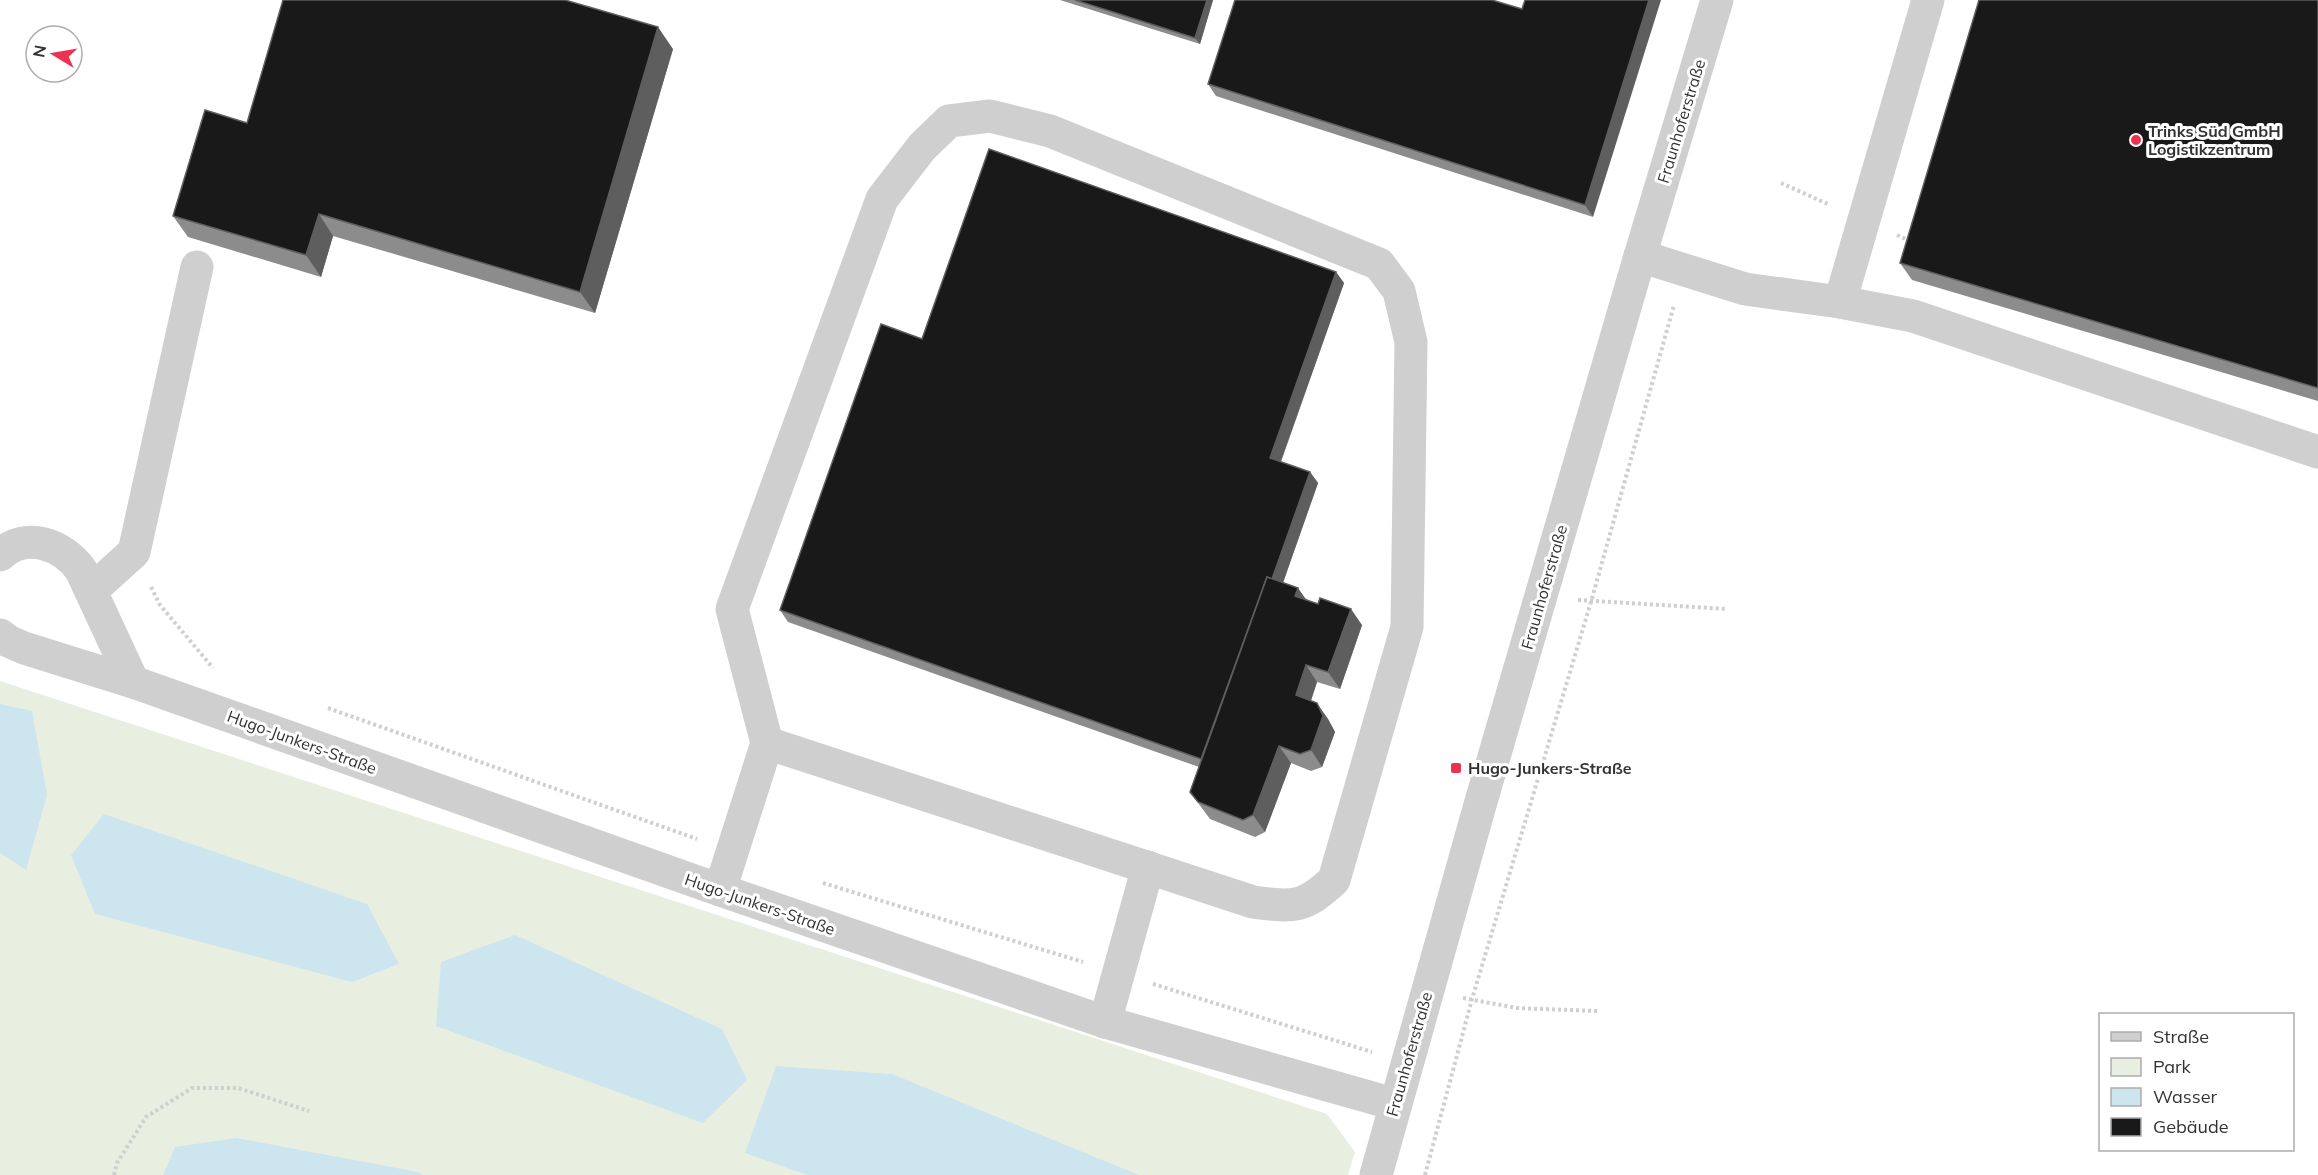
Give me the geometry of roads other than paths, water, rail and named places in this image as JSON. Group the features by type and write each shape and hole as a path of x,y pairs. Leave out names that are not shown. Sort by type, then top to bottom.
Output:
{"street":[{"name":"Fraunhoferstraße","path":"1376,1175 1394,1104 1640,256 1718,0"},
{"path":"1840,302 1928,0"},
{"path":"720,890 767,743 732,609 882,199 922,147 949,121 990,116 1050,131 1379,264 1399,291 1411,342 1407,627 1335,880 1316,897 1287,906 1253,902 767,743"},
{"path":"1640,256 1746,289 1840,302 1912,316 2318,452"},
{"path":"91,591 134,552 197,267"},
{"path":"0,555 20,544 38,542 56,547 72,557 81,570 133,682"},
{"name":"Hugo-Junkers-Straße","path":"0,635 8,642 24,648 133,682 720,890 1105,1022 1394,1104"},
{"path":"1105,1022 1148,867"}],"water":[{"path":"0,704 32,711 47,795 26,870 0,853"},
{"path":"104,814 367,904 399,964 352,982 95,914 71,855"},
{"path":"515,935 722,1029 747,1080 703,1123 436,1026 441,962"},
{"path":"776,1066 892,1074 1139,1175 807,1175 745,1153"},
{"path":"236,1138 418,1172 423,1175 163,1175 175,1147"}],"place":[{"name":"Trinks Süd GmbH Logistikzentrum","path":"2136,140"},
{"name":"Hugo-Junkers-Straße","path":"1456,768"}]}
